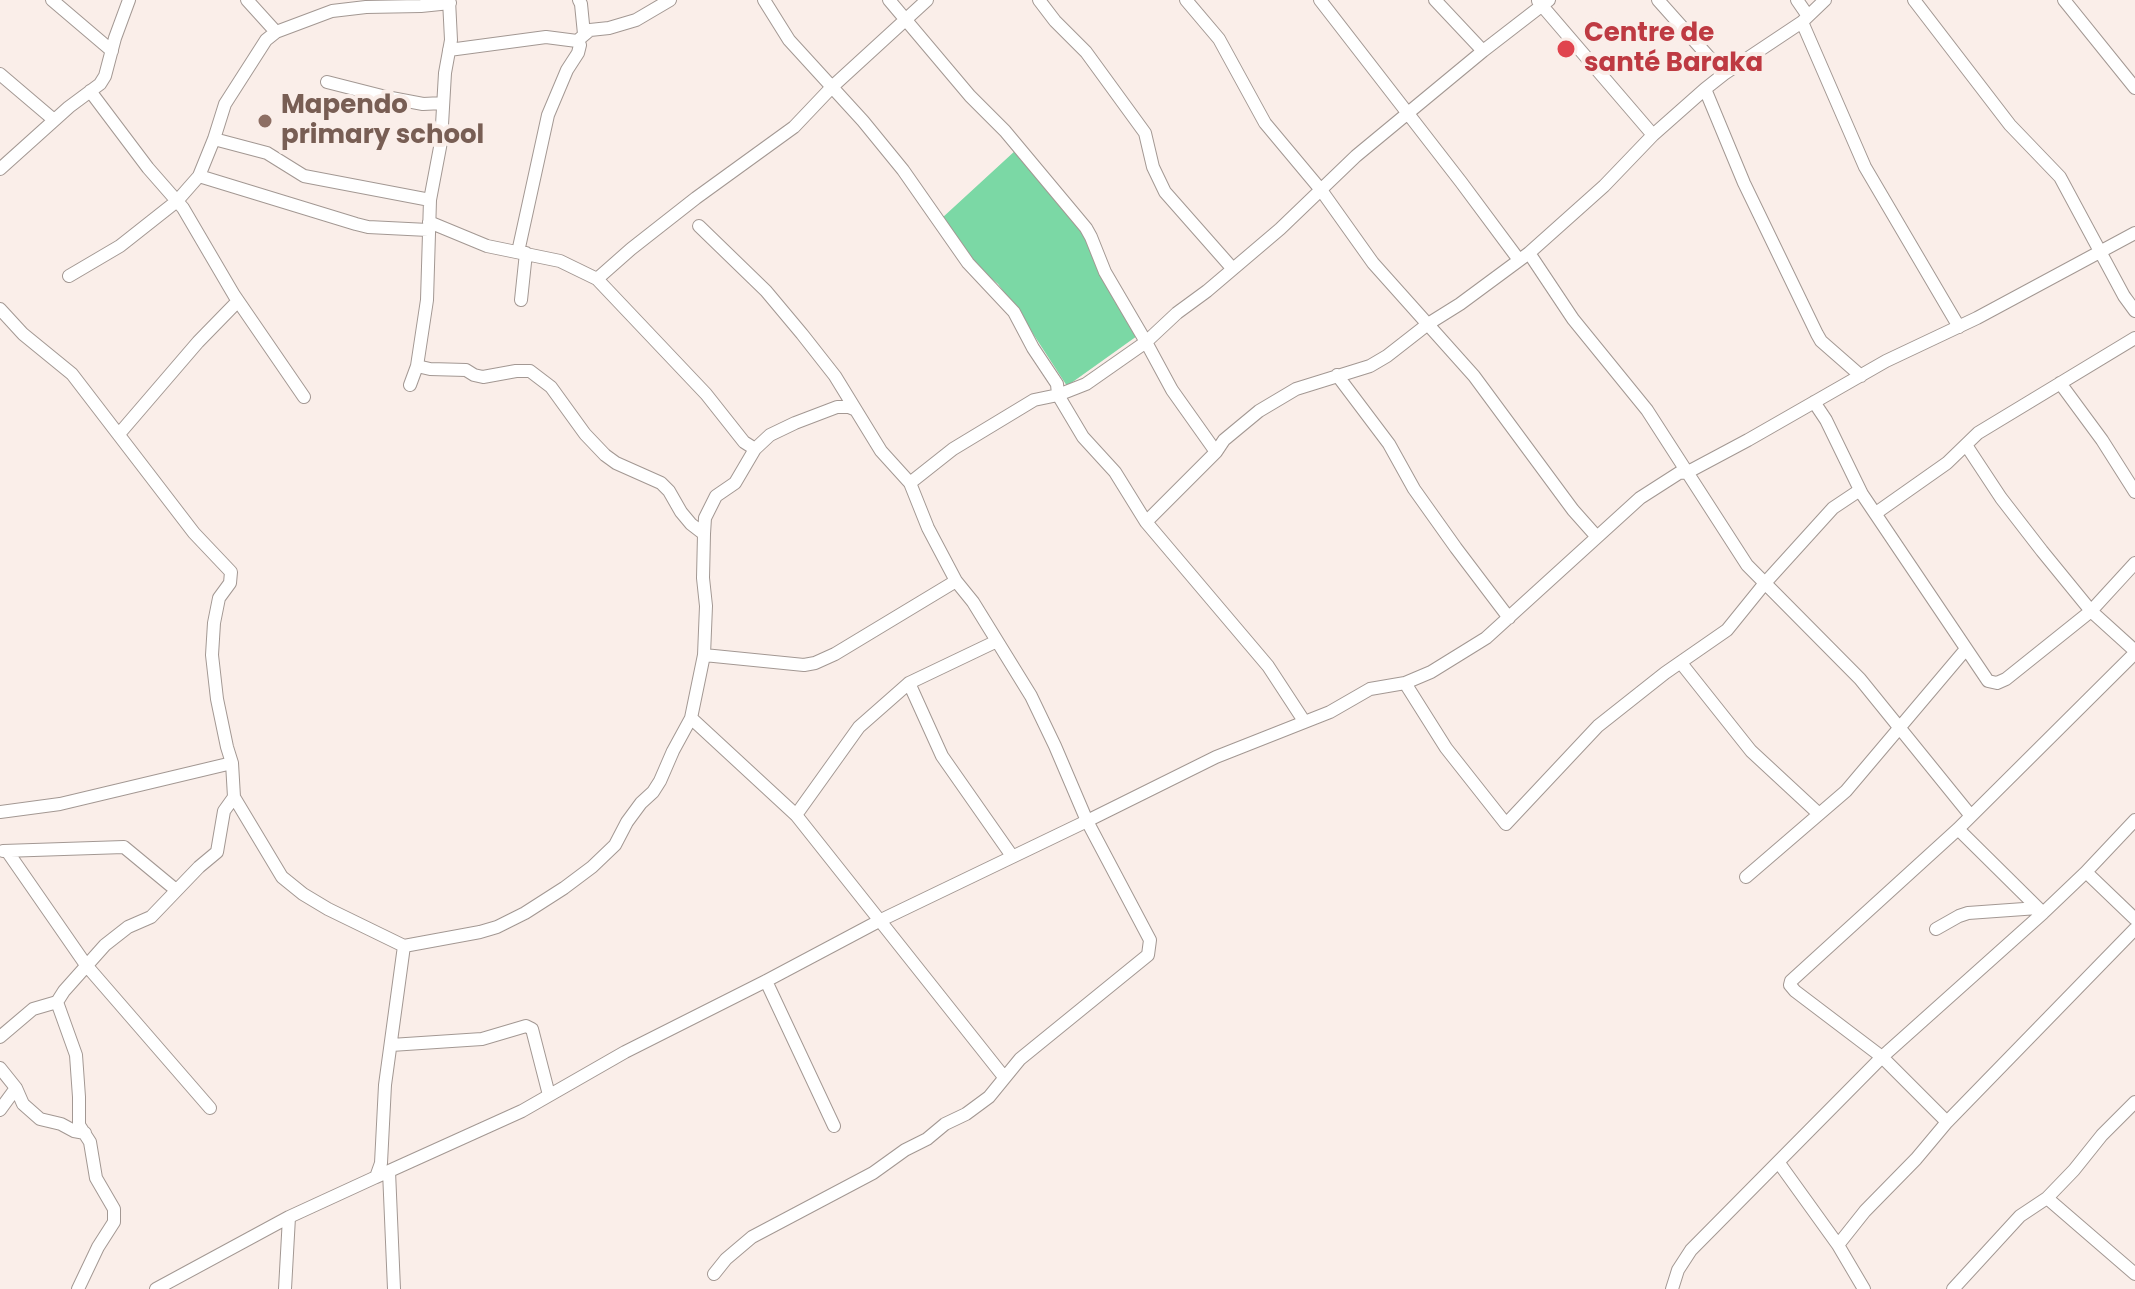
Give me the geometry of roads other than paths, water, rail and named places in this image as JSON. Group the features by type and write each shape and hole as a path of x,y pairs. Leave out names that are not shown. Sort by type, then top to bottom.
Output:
{"street":[{"path":"52,0 112,51"},
{"path":"0,169 100,84 129,0"},
{"path":"247,0 276,32"},
{"path":"521,300 522,253 548,115 580,45 579,0"},
{"path":"449,50 546,37 581,37 590,30 636,20 670,0"},
{"path":"764,0 789,40 903,170 968,263 1014,312 1057,384 1058,395 1083,437 1115,472 1146,522 1268,666 1304,721"},
{"path":"889,0 1086,228 1105,272 1172,390 1216,452"},
{"path":"597,279 696,198 794,127 832,87 927,0"},
{"path":"1039,0 1086,52 1145,133 1153,167 1165,192 1232,268"},
{"path":"1186,0 1219,39 1265,123 1321,190 1373,263 1474,376 1573,510 1597,537"},
{"path":"1320,0 1647,410 1747,565 1835,653 1971,816"},
{"path":"1435,0 1483,51"},
{"path":"1658,0 1724,74"},
{"path":"1797,0 1865,167 1959,327"},
{"path":"1146,522 1216,452 1224,440 1259,411 1296,389 1370,366 1524,256 1604,186 1653,135 1705,89 1805,19 1825,0"},
{"path":"1914,0 2010,125 2060,177 2135,311"},
{"path":"2064,0 2135,88"},
{"path":"69,276 120,246 177,201 199,176 225,104 266,40 276,32 332,11 450,1 449,50 439,155 430,200 427,300 417,366 410,385"},
{"path":"910,483 953,449 1034,400 1086,384 1146,342 1280,229 1356,156 1543,2 1653,135"},
{"path":"0,74 54,120"},
{"path":"327,82 398,100 443,103"},
{"path":"1705,89 1744,183 1817,334 1861,376"},
{"path":"90,91 148,168 183,208 238,301 304,397"},
{"path":"214,139 267,153 304,176 430,200"},
{"path":"199,176 368,227 428,226 470,241 560,261 583,270 597,279 706,394 744,442 755,449"},
{"path":"699,226 766,291 835,376 881,451 910,483 928,528 956,581 973,602 1031,696 1087,821 1150,940 1148,955 1020,1059 989,1097 873,1173 752,1237 714,1274"},
{"path":"156,1289 289,1217 522,1111 625,1052 879,921 1216,757 1330,712 1370,689 1405,683 1431,672 1486,638 1640,498 1679,473 1688,472 1886,361 1959,327 2135,233"},
{"path":"119,434 198,342 238,301"},
{"path":"0,309 23,334 72,374 194,533 231,572 230,583 219,598 216,611 212,655 217,699 232,763 234,797 282,877 328,909 404,946 497,927 564,888 615,845 627,822 653,792 691,718 704,655 704,534 709,507 716,496 735,483 755,449 770,435 837,407 856,410"},
{"path":"1876,513 1947,463 1978,433 2135,338"},
{"path":"417,366 466,370 483,377 530,371 558,395 585,434 605,455 661,483 691,524 704,534"},
{"path":"1337,375 1389,444 1439,525 1509,618"},
{"path":"2060,383 2135,492"},
{"path":"1814,402 1860,490 1988,681 1997,683 2006,679 2091,611 2135,563"},
{"path":"1947,1122 1882,1057 1795,991 1790,985 1791,981 1958,829 2134,654 2133,649 2091,611 2001,498 1966,445"},
{"path":"1405,683 1446,748 1506,824 1598,726 1665,673 1727,630 1833,508 1860,490"},
{"path":"704,655 804,665 815,663 956,581"},
{"path":"796,815 859,727 909,683 997,641"},
{"path":"1746,877 1846,791 1966,649"},
{"path":"1681,663 1751,751 1819,814"},
{"path":"909,683 942,756 1012,856"},
{"path":"691,718 796,815 1004,1077"},
{"path":"0,812 60,804 232,763"},
{"path":"0,1037 33,1009 57,1002 105,945 128,927 151,917 217,852 224,811 234,797"},
{"path":"1672,1289 1678,1270 1691,1250 1882,1057 2040,910 2086,872 2135,820"},
{"path":"1958,829 2040,910"},
{"path":"3,851 124,847 176,890"},
{"path":"3,851 86,965 210,1108"},
{"path":"2086,872 2135,919"},
{"path":"1936,929 1968,913 2040,910"},
{"path":"1838,1245 1947,1122 2135,929"},
{"path":"394,1289 381,1163 385,1085 404,946"},
{"path":"766,981 834,1126"},
{"path":"57,1002 76,1055 79,1125 90,1142 96,1178 114,1209 114,1222 78,1289"},
{"path":"391,1045 482,1039 526,1026 532,1029 549,1095"},
{"path":"0,1068 16,1088 23,1104 40,1119 85,1133"},
{"path":"0,1110 16,1088"},
{"path":"1953,1289 2020,1216 2047,1198 2128,1116 2135,1102"},
{"path":"1779,1163 1838,1245 1864,1289"},
{"path":"2047,1198 2135,1274"},
{"path":"285,1289 289,1217"}],"place":[{"name":"Centre de santé Baraka","path":"1566,49"},
{"name":"Mapendo primary school","path":"265,121"}]}
